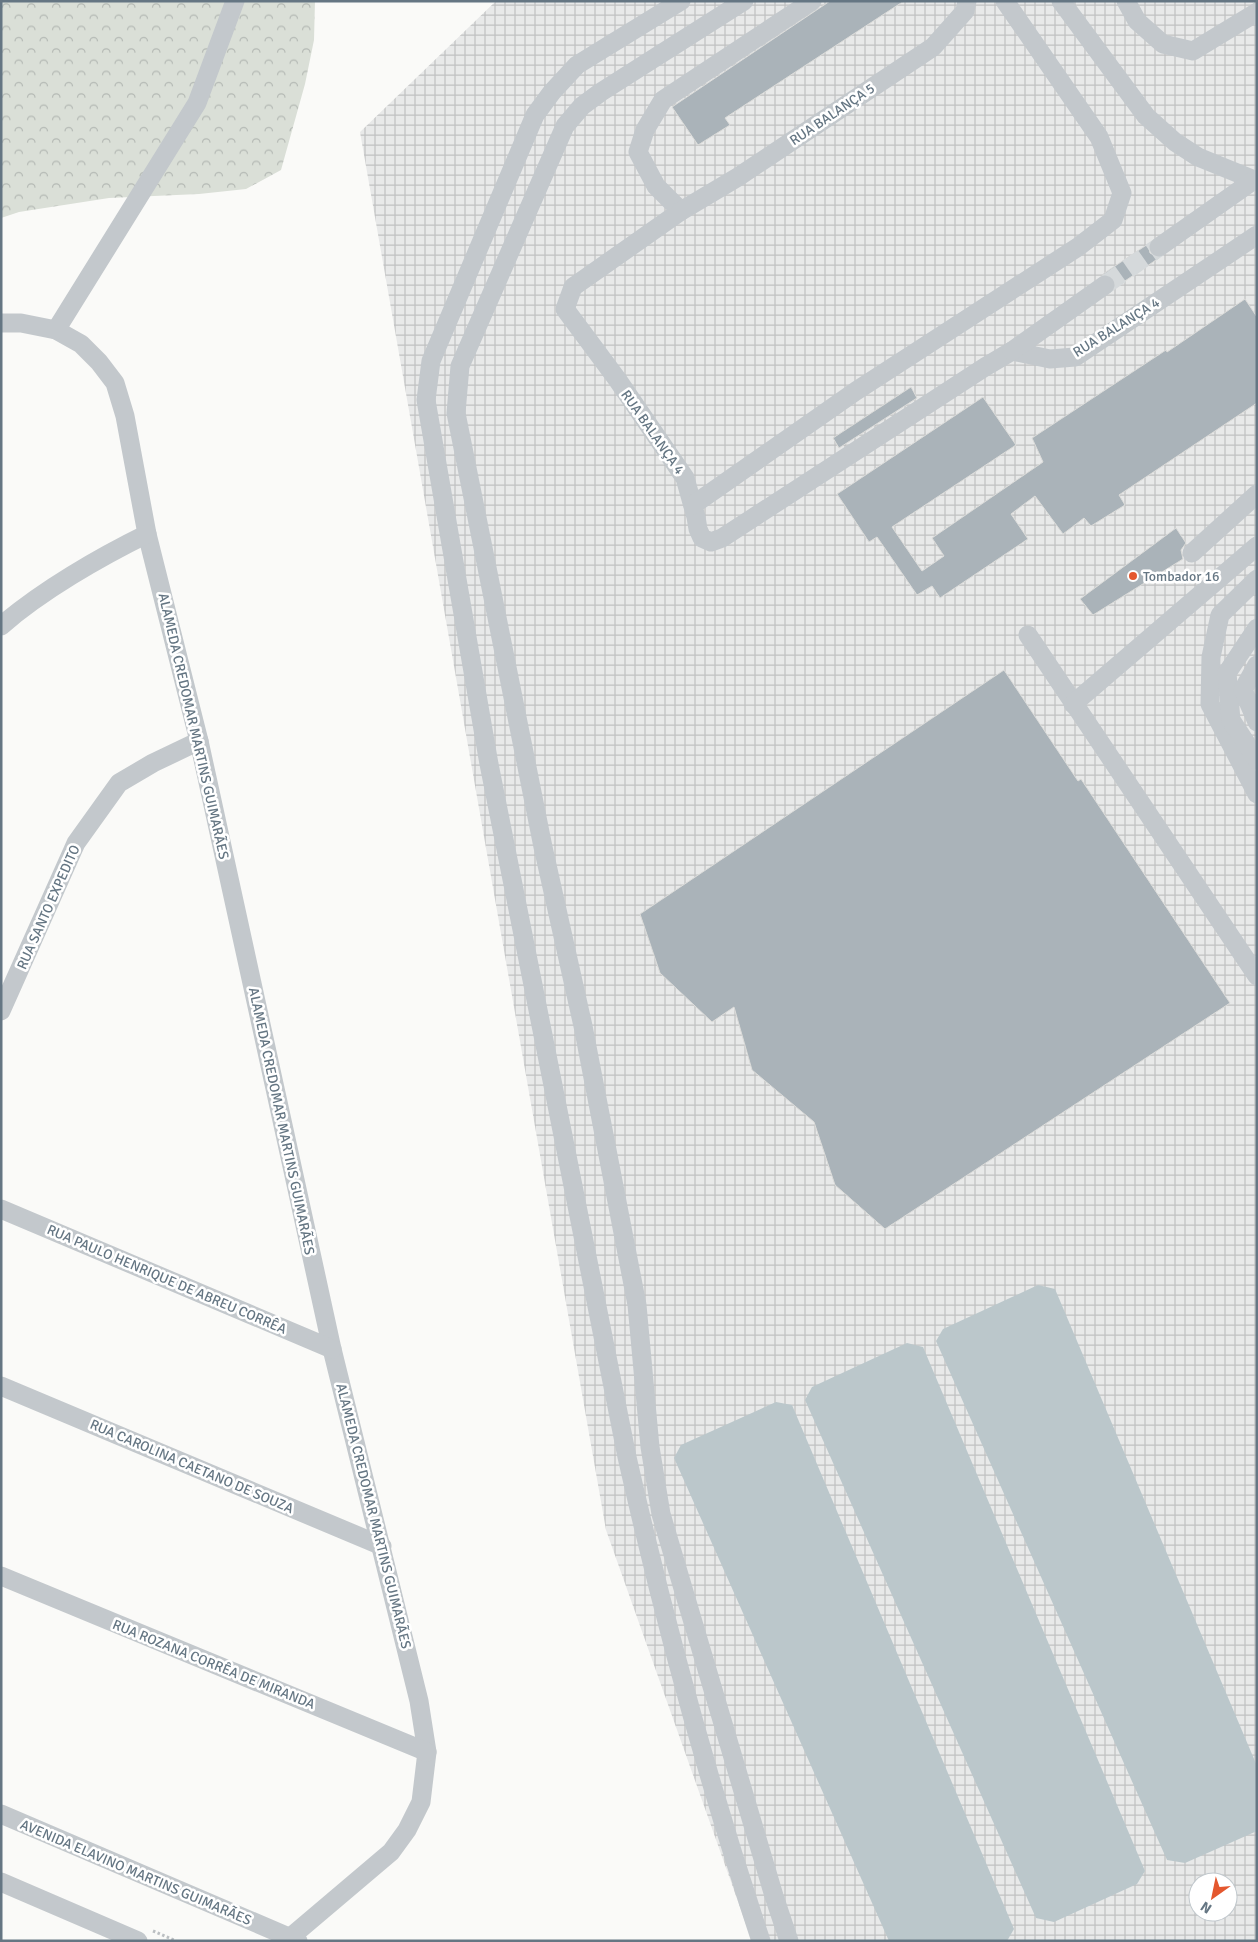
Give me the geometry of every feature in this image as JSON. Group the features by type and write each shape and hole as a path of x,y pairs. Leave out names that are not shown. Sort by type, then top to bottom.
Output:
{"street":[{"path":"56,330 197,103 235,1"},
{"path":"681,1 577,65 552,92 535,115 431,362 426,400 489,764 627,1457 652,1568 726,1835 761,1941"},
{"path":"744,1 601,92 582,106 564,126 460,366 456,413 541,838 582,1026 637,1305 650,1447 661,1514 771,1886 790,1941"},
{"path":"682,211 656,186 638,152 645,130 663,100 812,1"},
{"name":"RUA BALANÇA 5","path":"682,211 738,177 932,47 965,11 967,1"},
{"path":"693,505 856,391 1078,247 1113,220 1122,192 1099,137 1005,1"},
{"path":"1061,1 1146,116 1175,142 1198,157 1255,180"},
{"path":"1126,1 1137,21 1163,44 1193,51 1257,12"},
{"path":"1159,247 1255,180"},
{"name":"RUA BALANÇA 4","path":"682,211 573,287 565,309 617,379 685,478 698,529 702,538 711,542 722,538 1012,351 1050,359 1075,357 1257,235"},
{"path":"1012,351 1105,285"},
{"name":"ALAMEDA CREDOMAR MARTINS GUIMARÃES","path":"1,323 21,323 56,330 81,344 99,362 115,383 125,416 147,534 199,741 332,1349 419,1701 427,1752 421,1802 407,1830 391,1852 291,1940"},
{"path":"1192,553 1257,494"},
{"path":"1,626 20,609 84,569 147,534"},
{"path":"1073,704 1257,546"},
{"path":"1257,579 1220,615 1210,657 1210,704 1257,794"},
{"path":"1257,628 1227,673 1231,720 1257,760"},
{"path":"1028,636 1257,976"},
{"path":"1257,665 1243,690 1257,722"},
{"name":"RUA SANTO EXPEDITO","path":"3,1000 76,843 120,783 153,763 199,741"},
{"name":"RUA PAULO HENRIQUE DE ABREU CORRÊA","path":"1,1209 332,1349"},
{"name":"RUA CAROLINA CAETANO DE SOUZA","path":"1,1386 382,1546"},
{"name":"RUA ROZANA CORRÊA DE MIRANDA","path":"1,1576 427,1752"},
{"name":"AVENIDA ELAVINO MARTINS GUIMARÃES","path":"1,1814 291,1940"},
{"path":"1,1882 138,1941"}],"shaded area":[{"path":"496,1 1257,1 1257,1941 752,1941 606,1530 360,132"},
{"path":"1038,1285 1055,1289 1257,1766 1257,1831 1185,1863 1167,1860 936,1341 943,1329"},
{"path":"907,1343 923,1347 1145,1871 1137,1884 1054,1922 1036,1918 805,1400 812,1387"},
{"path":"776,1402 792,1405 1014,1929 1007,1941 889,1941 674,1458 681,1445"}],"green space":[{"path":"1,1 315,1 314,40 305,84 281,170 246,189 199,194 109,198 19,212 1,218"}],"building":[{"path":"830,1 904,1 725,118 730,125 698,145 672,107"},
{"path":"1148,244 1150,253 1159,258 1116,287 1114,278 1103,274"},
{"path":"1245,299 1257,317 1257,403 1119,495 1125,505 1091,526 1084,518 1063,534 1035,496 1011,514 1028,539 940,598 932,586 917,595 877,537 869,542 837,494 983,397 1016,445 892,527 922,571 944,556 932,538 1043,462 1032,438 1166,350 1167,352"},
{"path":"911,387 917,398 839,448 833,438"},
{"name":"Tombador 16","path":"1176,528 1186,543 1181,550 1183,559 1093,615 1080,599"},
{"path":"1004,670 1078,781 1081,779 1230,1003 885,1229 835,1185 814,1122 752,1070 734,1007 712,1022 660,973 640,914"}],"tunnel":[{"path":"1105,285 1159,247"}],"place":[{"name":"Tombador 16","path":"1133,576"}]}
